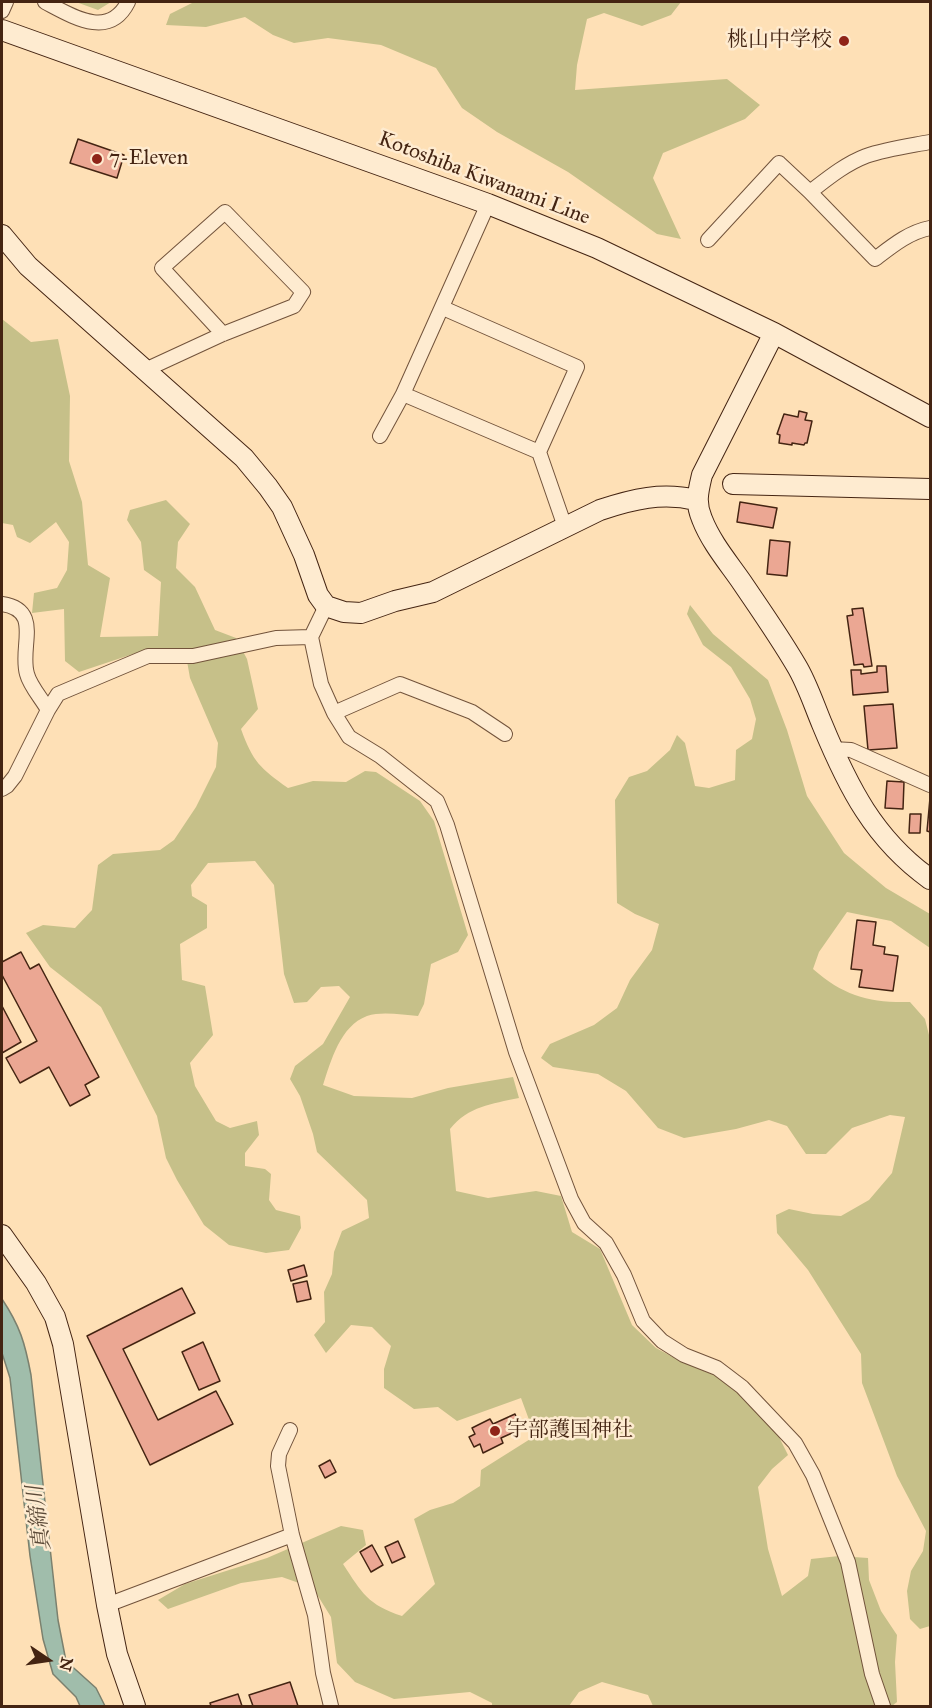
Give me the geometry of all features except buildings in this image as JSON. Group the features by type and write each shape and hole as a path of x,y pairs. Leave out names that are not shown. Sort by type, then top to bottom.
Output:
{"street":[{"path":"2,11 6,2"},
{"path":"45,2 75,18 96,23 117,17 128,2"},
{"name":"Kotoshiba Kiwanami Line","path":"2,30 488,204 597,248 774,333 930,417"},
{"path":"810,192 837,172 864,157 891,149 930,142"},
{"path":"708,240 779,163 875,259 891,246 918,230 930,228"},
{"path":"381,436 404,394 488,204"},
{"path":"145,370 223,334 294,306 303,292 225,212 162,268 223,334"},
{"path":"2,235 28,266 244,458 268,487 294,529 318,595 326,606 344,612 361,613 395,601 433,592 600,510 628,500 667,495 696,500"},
{"path":"443,308 578,367 539,452 565,527"},
{"path":"774,333 702,475 696,500 700,517 714,543 777,633 799,670 832,750 855,796 872,823 909,863 930,879"},
{"path":"404,394 539,452"},
{"path":"733,484 930,489"},
{"path":"2,604 11,605 22,611 27,623 27,673 48,711"},
{"path":"326,606 311,637 321,684 334,713 349,736 380,756 437,801 447,825 516,1052 571,1199 584,1223 606,1243 624,1275 643,1321 662,1341 684,1355 717,1368 742,1387 795,1443 813,1475 848,1562 872,1674 883,1707"},
{"path":"2,789 15,776 58,694 148,656 193,656 276,638 311,637"},
{"path":"334,713 400,684 472,712 505,734"},
{"path":"832,750 851,750 930,785"},
{"path":"2,1235 41,1292 55,1317 63,1344 107,1605 117,1653 135,1707"},
{"path":"290,1430 279,1454 278,1466 292,1534 315,1615 323,1673 331,1707"},
{"path":"107,1605 292,1534"}],"shaded area":[{"path":"76,2 111,2 98,10"},
{"path":"194,2 681,2 671,15 642,26 604,13 587,19 577,65 575,90 727,79 760,105 745,119 663,153 653,178 681,239 657,234 568,172 497,132 462,108 436,68 381,45 328,38 294,43 273,35 245,17 206,27 166,25 170,14"},
{"path":"2,319 31,342 58,339 70,396 69,461 82,502 88,565 110,578 100,637 158,636 161,582 144,570 141,542 127,520 130,510 166,500 190,524 178,542 176,568 195,587 215,630 236,638 247,659 258,709 241,729 258,763 288,788 313,781 346,782 365,771 376,772 420,801 434,821 468,935 458,952 431,964 424,1004 418,1016 379,1014 367,1016 358,1021 343,1036 338,1045 323,1085 354,1096 412,1098 448,1088 513,1077 519,1098 490,1104 473,1111 457,1121 450,1129 456,1191 488,1198 536,1191 561,1196 572,1232 600,1249 632,1325 656,1348 716,1376 745,1399 779,1437 788,1455 772,1469 758,1487 768,1549 782,1596 808,1576 811,1559 839,1556 868,1558 869,1580 881,1611 897,1635 895,1662 897,1702 892,1706 653,1706 648,1695 602,1682 579,1692 569,1706 492,1706 492,1703 470,1692 394,1699 355,1682 337,1663 331,1617 313,1588 282,1577 241,1583 168,1609 158,1600 185,1584 267,1558 341,1526 363,1530 366,1545 343,1564 355,1583 373,1602 402,1616 435,1584 414,1519 430,1510 453,1503 480,1486 481,1470 535,1436 521,1398 457,1421 438,1407 414,1409 384,1388 384,1369 391,1346 372,1327 351,1325 326,1353 314,1335 325,1322 324,1292 332,1274 334,1252 342,1231 369,1218 367,1200 317,1152 300,1096 290,1079 295,1066 323,1044 350,997 339,986 321,987 307,1002 294,1003 284,974 274,885 255,861 208,863 191,885 192,896 207,905 207,928 180,944 182,980 205,986 213,1035 190,1063 195,1086 216,1121 230,1128 257,1121 259,1135 245,1153 245,1166 265,1169 271,1174 269,1200 276,1210 300,1216 301,1228 289,1250 266,1253 229,1245 204,1225 166,1158 157,1116 101,1007 50,967 26,933 43,925 75,928 92,910 98,865 113,854 160,850 174,840 196,807 216,767 218,743 190,678 185,650 136,653 79,672 65,661 64,609 32,613 34,593 57,588 67,570 69,542 56,522 30,543 17,537 13,525 2,523"},
{"path":"690,605 713,634 768,680 787,730 807,796 844,853 886,888 930,914 930,948 891,921 847,912 819,952 813,969 835,986 858,996 882,1001 910,1002 925,1019 930,1039 930,1626 920,1629 910,1619 907,1591 911,1571 923,1551 926,1531 897,1476 862,1383 861,1354 808,1270 777,1233 776,1215 789,1209 841,1216 869,1200 892,1173 905,1117 890,1115 852,1128 826,1154 806,1154 787,1126 769,1120 736,1129 684,1138 658,1128 626,1091 598,1074 553,1067 541,1058 550,1044 594,1025 617,1008 630,980 652,950 659,924 617,903 615,800 629,777 647,771 670,750 677,735 685,743 695,786 709,788 735,780 736,750 752,739 756,719 750,699 731,667 703,645 687,614"}],"water":[{"name":"真締川","path":"2,1299 21,1335 31,1375 58,1620 66,1661 96,1688 105,1706 80,1706 76,1697 53,1674 43,1639 30,1556 10,1378 2,1353"}],"place":[{"name":"桃山中学校","path":"844,41"},
{"name":"7-Eleven","path":"97,159"},
{"name":"宇部護国神社","path":"495,1431"}]}
